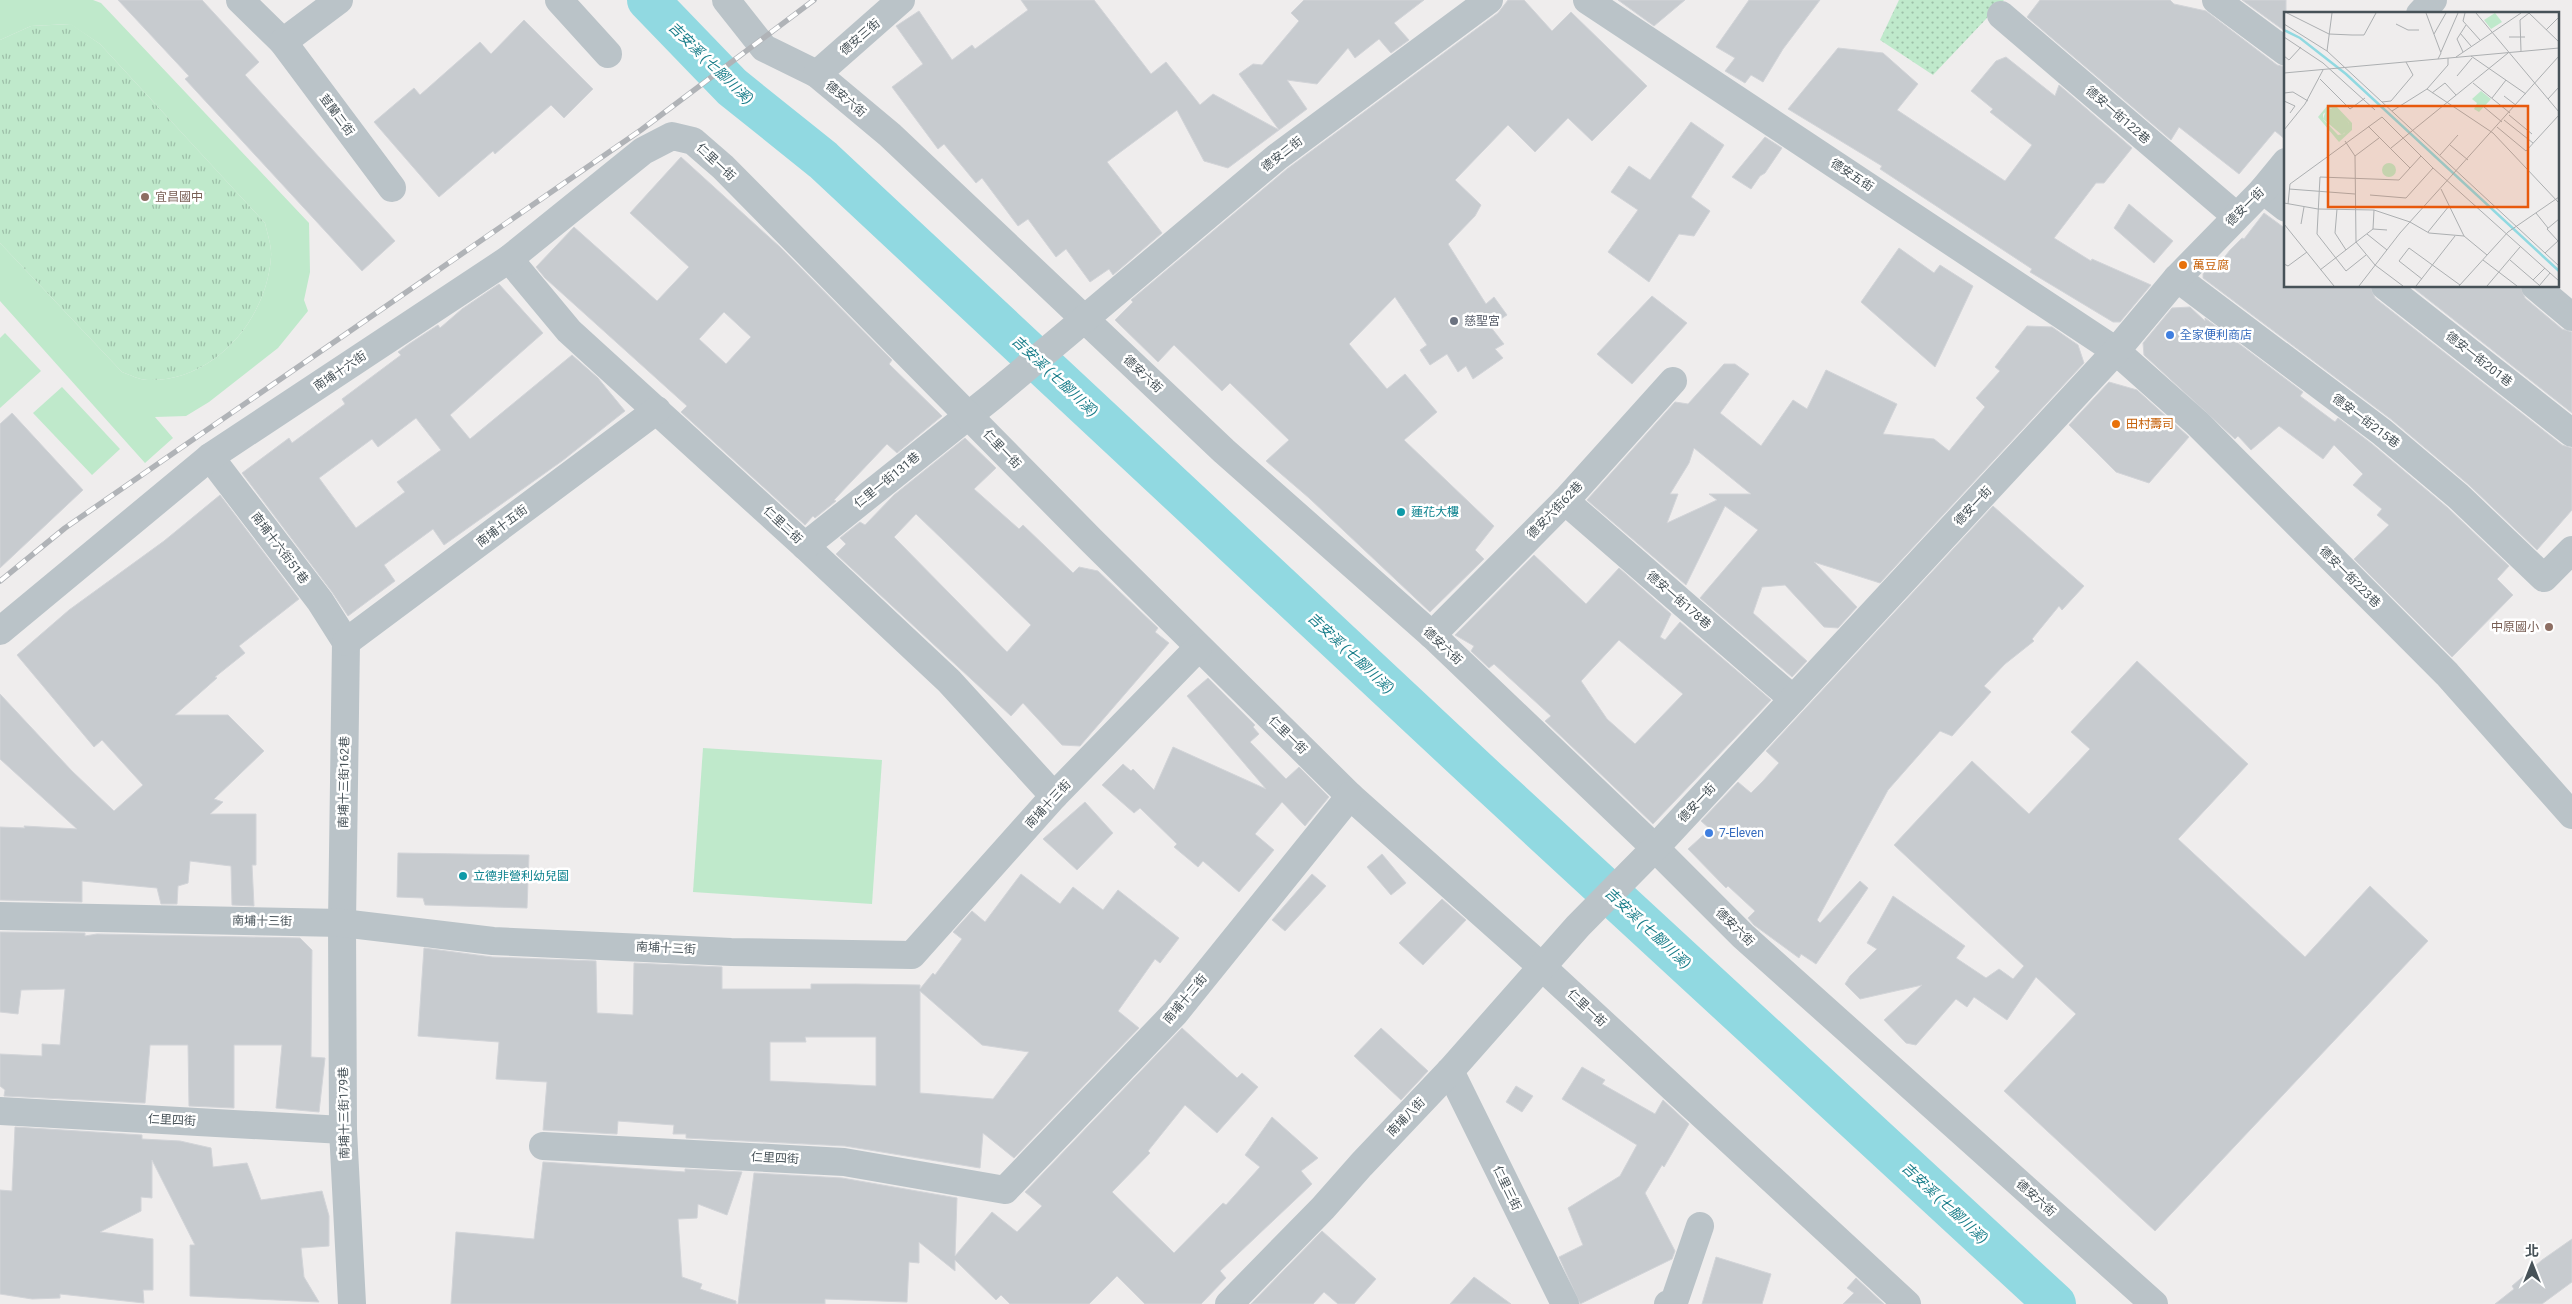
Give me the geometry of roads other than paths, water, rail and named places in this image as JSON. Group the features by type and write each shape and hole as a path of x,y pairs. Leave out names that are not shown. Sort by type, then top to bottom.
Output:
{"street":[{"name":"荳蘭二街","path":"240,0 282,42 392,188"},
{"path":"282,42 339,0"},
{"path":"559,0 608,54"},
{"name":"德安六街","path":"726,0 764,48 817,74 890,135 1224,450 1432,635 1655,848 1744,936 2154,1304"},
{"name":"德安三街","path":"817,74 901,0"},
{"name":"德安二街","path":"993,396 1083,318 1277,157 1489,0"},
{"name":"德安五街","path":"1587,0 2116,351"},
{"path":"2216,0 2284,51"},
{"name":"德安一街122巷","path":"2001,15 2236,216"},
{"name":"南埔十六街","path":"0,631 210,457 508,259 643,151 672,136 693,141"},
{"name":"仁里一街","path":"693,141 723,167 1198,648 1350,796 1541,966 1907,1304"},
{"name":"德安一街","path":"1578,926 1655,848 1794,699 2116,351 2177,278 2263,190 2284,164"},
{"path":"2263,190 2284,206"},
{"name":"仁里二街","path":"508,259 569,331 806,546 950,681 1054,796"},
{"name":"德安一街215巷","path":"2177,278 2382,432 2458,496 2544,578 2572,550"},
{"name":"德安一街201巷","path":"2389,288 2572,432"},
{"path":"2537,288 2572,317"},
{"name":"德安一街223巷","path":"2116,351 2197,423 2447,674 2572,815"},
{"name":"德安六街62巷","path":"1432,635 1565,501 1673,381"},
{"name":"仁里一街131巷","path":"806,546 968,414 993,396"},
{"name":"南埔十五街","path":"346,642 657,410"},
{"name":"南埔十六街51巷","path":"210,457 320,601 346,642"},
{"name":"德安一街178巷","path":"1565,501 1794,699"},
{"name":"南埔十三街162巷","path":"342,922 346,642"},
{"name":"南埔十三街","path":"0,916 342,922 493,941 731,952 912,955 1054,796 1198,648"},
{"name":"南埔十二街","path":"1005,1190 1176,1013 1350,796"},
{"name":"南埔十三街179巷","path":"342,922 343,1130 352,1304"},
{"name":"南埔八街","path":"1229,1304 1323,1208 1360,1165 1450,1071 1578,926"},
{"name":"仁里三街","path":"1450,1071 1559,1301"},
{"name":"仁里四街","path":"0,1111 343,1130"},
{"name":"仁里四街","path":"543,1146 844,1162 1005,1190"},
{"path":"1668,1304 1674,1302 1700,1226"}],"waterway":[{"name":"吉安溪 (七腳川溪)","path":"648,0 732,87 823,160 1486,779 2055,1304"}],"railway":[{"path":"0,581 65,528 641,130 814,0"}],"place":[{"name":"宜昌國中","path":"145,197"},
{"name":"萬豆腐","path":"2183,265"},
{"name":"慈聖宮","path":"1454,321"},
{"name":"全家便利商店","path":"2170,335"},
{"name":"田村壽司","path":"2116,424"},
{"name":"蓮花大樓","path":"1401,512"},
{"name":"中原國小","path":"2549,627"},
{"name":"7-Eleven","path":"1709,833"},
{"name":"立德非營利幼兒園","path":"463,876"}]}
